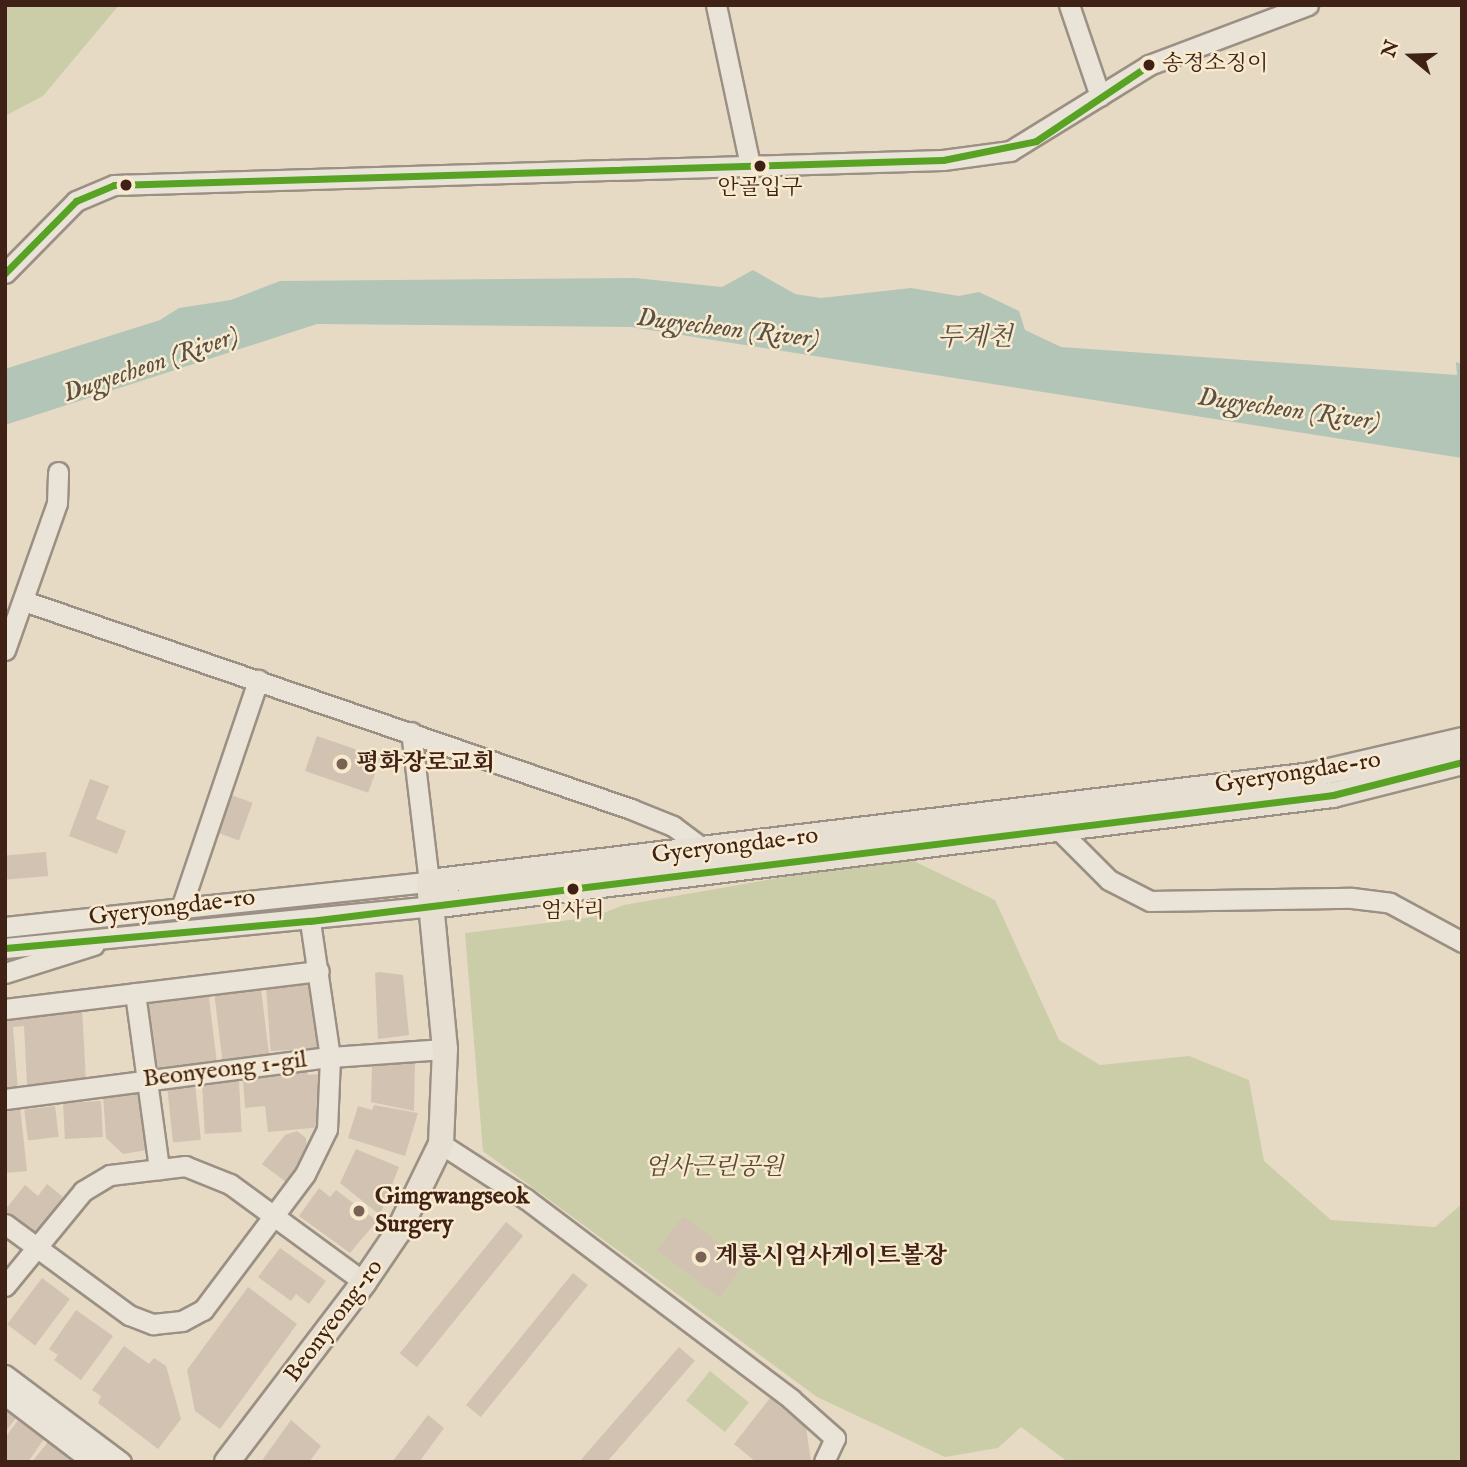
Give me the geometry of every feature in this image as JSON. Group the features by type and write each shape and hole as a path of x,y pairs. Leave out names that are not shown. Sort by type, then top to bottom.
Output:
{"main road":[{"name":"Gyeryongdae-ro","path":"430,894 703,849 1312,775 1462,740"},
{"name":"Gyeryongdae-ro","path":"430,894 1333,795 1462,762"},
{"name":"Beonyeong-ro","path":"227,1462 364,1282 405,1221 442,1144 445,1049 430,894"}],"street":[{"path":"716,5 750,165"},
{"path":"1069,5 1100,96"},
{"path":"5,273 76,201 114,185 750,165 1010,151 1149,65 1308,5"},
{"path":"5,650 57,503 58,472"},
{"path":"24,601 631,809 673,826 703,849"},
{"path":"181,908 258,680"},
{"path":"411,732 430,894"},
{"path":"1092,863 1094,836 1113,821"},
{"path":"1055,826 1092,863 1150,901 1352,898 1390,903 1462,942"},
{"name":"Gyeryongdae-ro","path":"5,927 181,908 430,894"},
{"name":"Gyeryongdae-ro","path":"5,948 118,935 310,921 430,894"},
{"path":"5,1224 129,1315 153,1324 182,1321 203,1310 277,1215 327,1129 330,1057 310,921"},
{"path":"5,973 118,935"},
{"path":"5,1009 319,971"},
{"path":"135,993 159,1168"},
{"name":"Beonyeong 1-gil","path":"5,1100 330,1057 445,1049"},
{"path":"442,1144 526,1199 791,1399 835,1438 824,1462"},
{"path":"5,1286 35,1246 83,1191 110,1175 159,1168 197,1171 277,1215 364,1282"},
{"path":"5,1375 94,1458"},
{"path":"5,1395 94,1458 121,1462"}],"green space":[{"path":"5,5 119,5 43,96 5,116"},
{"name":"엄사근린공원","path":"903,856 995,900 1059,1040 1100,1065 1189,1056 1249,1080 1264,1161 1331,1220 1435,1227 1462,1204 1462,1462 1068,1462 1021,1427 998,1448 945,1457 817,1397 483,1151 465,933 593,917 624,905"},
{"path":"710,1371 749,1402 725,1432 686,1401"}],"water":[{"name":"두계천","path":"753,270 795,294 821,298 911,288 959,296 979,292 1019,311 1025,330 1061,347 1457,375 1456,362 1462,364 1462,458 631,327 317,324 5,425 5,369 160,320 179,308 231,300 280,281 635,278 722,287"}],"building":[{"name":"평화장로교회","path":"317,736 380,758 368,793 305,771"},
{"path":"90,779 109,786 96,819 126,831 117,854 69,836"},
{"path":"231,795 253,803 239,840 217,833"},
{"path":"46,852 48,876 7,879 5,856"},
{"path":"375,973 403,975 409,1035 378,1039"},
{"path":"316,984 320,1048 271,1051 266,987"},
{"path":"261,989 269,1056 223,1061 214,995"},
{"path":"208,990 217,1064 157,1072 147,997"},
{"path":"82,1008 86,1082 27,1085 24,1026 13,1027 18,1091 5,1092 5,1013"},
{"path":"415,1060 414,1111 371,1102 372,1067 381,1061"},
{"path":"308,1069 308,1075 319,1074 323,1127 268,1132 265,1106 245,1108 243,1081"},
{"path":"239,1081 242,1132 205,1134 202,1083"},
{"path":"195,1084 201,1140 173,1143 167,1087"},
{"path":"137,1091 138,1098 145,1097 153,1149 123,1154 106,1138 103,1094"},
{"path":"101,1101 103,1137 65,1139 63,1103"},
{"path":"374,1105 418,1113 405,1156 348,1138 358,1106 372,1110"},
{"path":"55,1106 59,1137 28,1141 24,1110"},
{"path":"20,1107 27,1171 5,1173 5,1109"},
{"path":"297,1131 306,1138 307,1150 286,1182 262,1164 285,1135"},
{"path":"356,1149 399,1167 380,1215 340,1183"},
{"path":"47,1184 63,1197 33,1235 5,1210 25,1185 38,1196"},
{"path":"319,1188 330,1197 336,1190 377,1221 350,1253 299,1216"},
{"name":"계룡시엄사게이트볼장","path":"683,1216 745,1263 719,1297 657,1250"},
{"path":"506,1222 523,1236 417,1367 400,1353"},
{"path":"280,1248 326,1281 309,1304 296,1294 291,1301 258,1277"},
{"path":"573,1273 588,1285 481,1417 466,1405"},
{"path":"42,1278 70,1299 35,1345 7,1324"},
{"path":"248,1287 297,1324 220,1429 195,1411 187,1370"},
{"path":"76,1310 113,1336 81,1380 54,1360 58,1355 49,1349"},
{"path":"124,1346 149,1364 154,1358 166,1366 181,1419 158,1449 98,1403 101,1396 92,1390"},
{"path":"679,1347 695,1361 607,1462 584,1462 581,1459"},
{"path":"770,1398 806,1427 811,1462 756,1462 734,1444"},
{"path":"5,1409 16,1418 5,1432"},
{"path":"428,1415 444,1428 419,1462 392,1462"},
{"path":"18,1420 44,1439 28,1462 6,1462 5,1438"},
{"path":"291,1420 321,1446 309,1462 261,1462"},
{"path":"48,1442 69,1458 69,1462 32,1462"}],"transit line":[{"path":"5,273 76,201 114,185 943,160 1036,141 1149,65"},
{"path":"5,948 310,921 1333,795 1462,762"}],"place":[{"name":"송정소징이","path":"1149,65"},
{"name":"안골입구","path":"760,166"},
{"name":"평화장로교회","path":"342,764"},
{"name":"엄사리","path":"573,889"},
{"name":"Gimgwangseok Surgery","path":"359,1211"},
{"name":"계룡시엄사게이트볼장","path":"701,1257"}],"water label":[{"name":"Dugyecheon (River)","path":"728,329"},
{"name":"Dugyecheon (River)","path":"151,365"},
{"name":"Dugyecheon (River)","path":"1289,410"}]}
